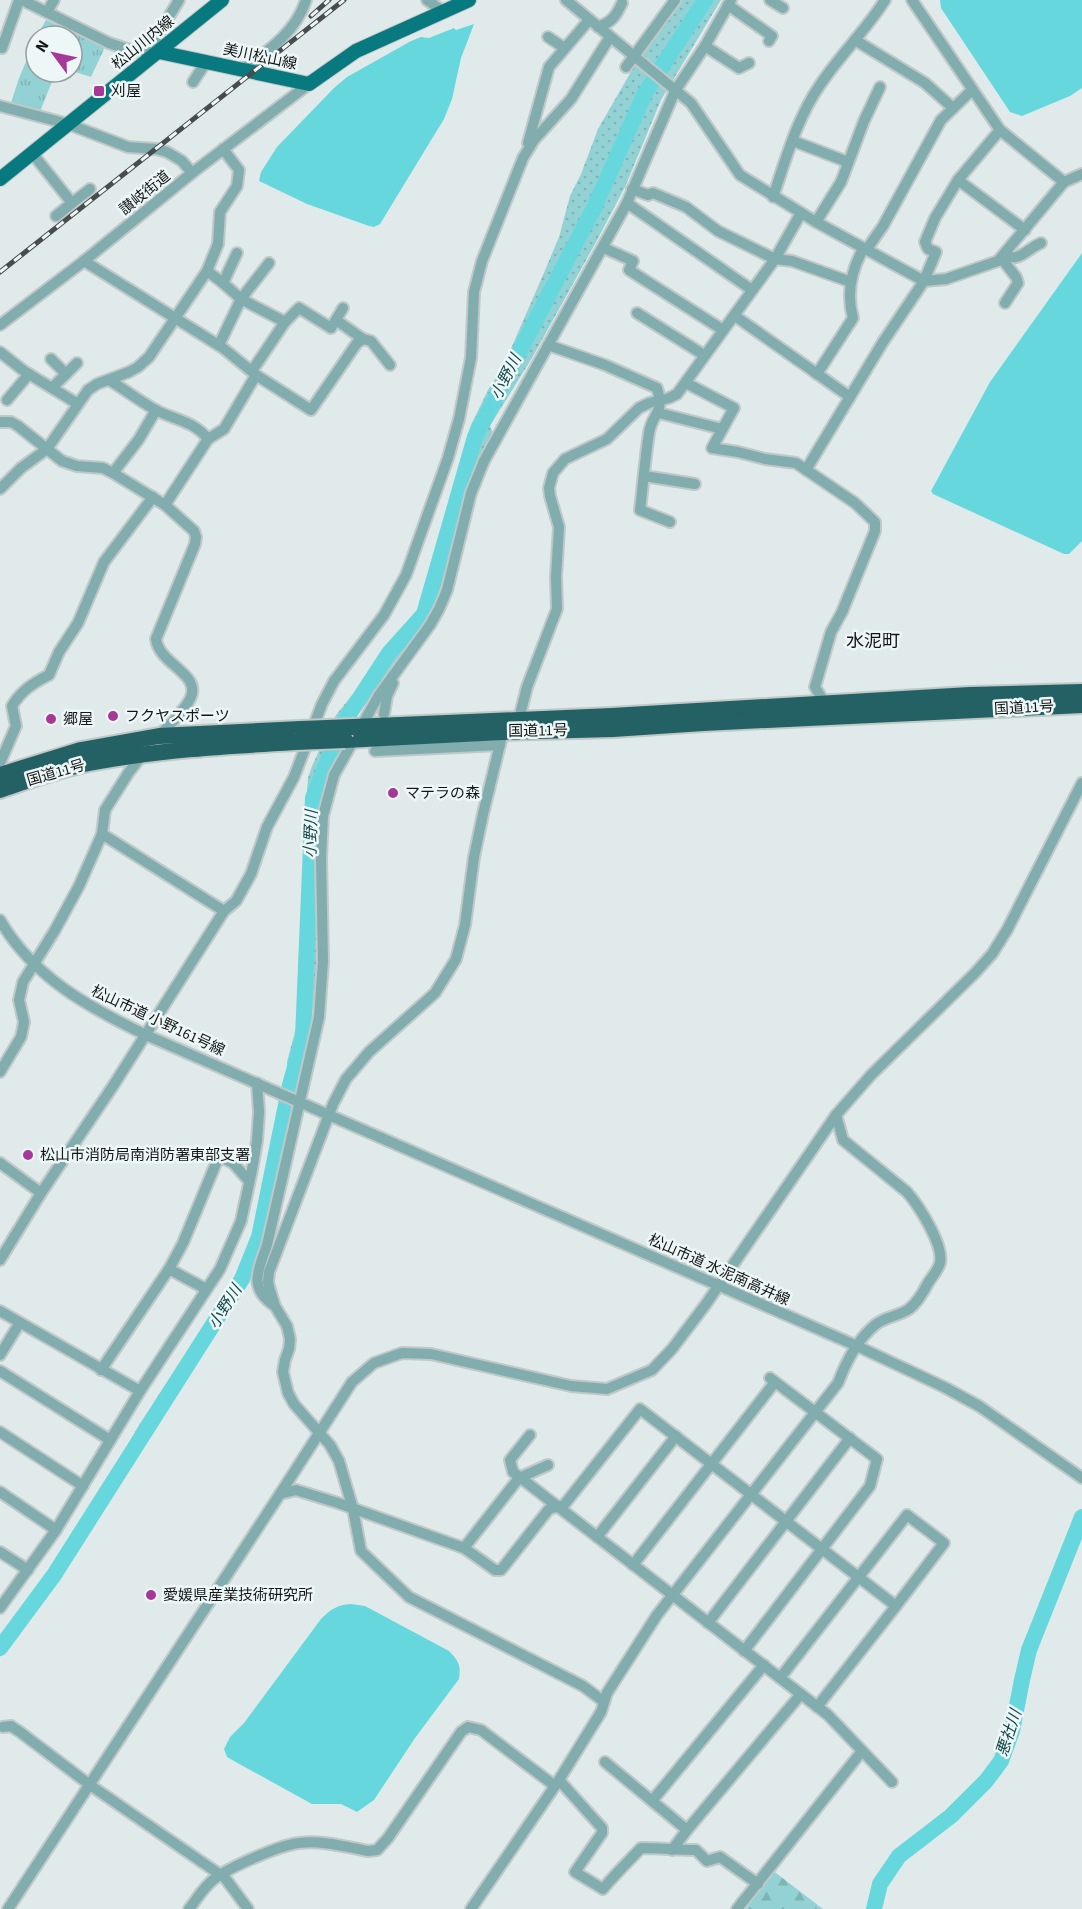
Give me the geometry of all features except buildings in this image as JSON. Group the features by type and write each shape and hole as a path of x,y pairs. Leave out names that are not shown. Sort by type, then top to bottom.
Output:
{"highway":[{"name":"国道11号","path":"353,733 502,738 829,711 970,695 1082,692"},
{"name":"国道11号","path":"0,775 81,750 159,736 298,736 519,719 1082,705"},
{"name":"国道11号","path":"0,789 86,764 144,753 298,736"}],"main road":[{"name":"松山川内線","path":"0,179 153,52 222,0"},
{"name":"美川松山線","path":"153,52 309,84 356,51 469,0"}],"street":[{"path":"6,45 7,30 15,17 16,6 20,0 109,43 130,50 153,52 179,0"},
{"path":"47,12 54,0"},
{"path":"242,70 274,46 287,32 299,18 306,0"},
{"path":"428,0 444,12"},
{"path":"566,0 696,109 740,176 816,222 924,281 946,279 990,265 1003,257 1064,182 1082,174"},
{"path":"626,67 635,58 675,0"},
{"path":"770,0 783,8"},
{"path":"773,197 809,103 820,85 873,20 885,0"},
{"path":"912,0 1000,130 1064,182"},
{"path":"603,1701 583,1686 409,1597 361,1551 353,1509 339,1461 330,1445 318,1434 288,1393 283,1372 290,1349 287,1326 275,1306 260,1291 256,1281 267,1245 297,1102 319,1017 323,961 321,869 323,816 334,775 353,733 439,609 447,590 476,478 493,443 604,248 627,203 674,90 705,46 730,2 772,36 769,40"},
{"path":"0,1260 41,1192 113,1086 224,910 236,901 252,874 267,827 294,777 322,704 355,652 384,615 406,575 448,458 459,420 471,358 474,292 477,278 523,158 549,67 564,47 593,23 608,24 615,18 622,3"},
{"path":"548,37 564,47"},
{"path":"523,158 534,140 571,99 610,37"},
{"path":"855,40 925,83 953,108"},
{"path":"705,46 739,68 749,63"},
{"path":"193,82 206,62"},
{"name":"讃岐街道","path":"0,326 192,173 309,84"},
{"path":"816,222 841,182 880,87"},
{"path":"818,375 853,318 849,305 855,263 883,226 940,120 972,90"},
{"path":"0,106 68,124 128,147 167,152 182,162 192,173"},
{"path":"806,470 883,342 924,281 936,252 928,249 925,242 935,218 958,180 1000,130"},
{"path":"793,141 848,162"},
{"path":"0,489 21,468 47,449 88,390 138,367 148,357 207,271 218,244 220,212 237,186 239,170 223,149"},
{"path":"32,153 72,203"},
{"path":"958,180 1025,230"},
{"path":"56,216 90,189"},
{"path":"632,189 648,195 653,193 686,207 718,231 775,259 792,261 851,282"},
{"path":"627,203 752,290"},
{"path":"275,1306 268,1282 269,1272 329,1115 346,1078 369,1052 435,993 456,959 465,926 474,857 502,738 519,719 527,687 557,609 559,526 549,488 553,473 565,459 607,439 639,408 677,394 775,259 801,213"},
{"path":"1003,257 1019,257 1032,246 1041,243"},
{"path":"604,248 633,261 629,270 723,330"},
{"path":"223,283 237,253"},
{"path":"1003,257 1018,283 1005,303"},
{"path":"84,261 219,345 254,373 311,410 357,343 363,339"},
{"path":"219,345 241,299 269,263"},
{"path":"207,271 241,299 285,322"},
{"path":"165,505 208,439 224,429 285,322 298,308 331,328 343,308"},
{"path":"637,313 704,355"},
{"path":"735,316 850,397"},
{"path":"336,320 363,339 371,341 390,365"},
{"path":"548,345 604,365 657,388 661,400 659,412 650,430 640,510 670,522"},
{"path":"0,352 29,374 78,404"},
{"path":"51,359 66,374"},
{"path":"52,388 77,363"},
{"path":"7,400 29,374"},
{"path":"109,380 156,410 190,423 202,431 208,439"},
{"path":"686,383 735,408 712,448 796,463 855,503 875,522 876,526 852,587 831,632 815,687 829,711"},
{"path":"113,473 156,410"},
{"path":"659,412 722,429"},
{"path":"0,422 10,422 18,426 68,463 103,468 113,473 165,505 195,531 196,537 156,639 163,656 188,678 193,688 191,698 129,772 105,810 102,834 79,886 22,982 20,1000 24,1022 21,1037 0,1072"},
{"path":"644,476 695,484"},
{"path":"0,763 16,726 12,706 17,698 36,682 49,675 59,652 78,623 104,562 153,497"},
{"path":"384,714 387,696 394,678 393,674"},
{"path":"375,751 502,738"},
{"path":"8,1909 352,1382 374,1363 402,1353 431,1354 571,1386 607,1389 652,1370 672,1349 718,1286 836,1115 871,1075 992,954 1007,930 1082,783"},
{"path":"102,834 224,910"},
{"name":"松山市道 小野161号線","path":"0,920 34,963 56,984 79,1001 146,1035 329,1115"},
{"path":"0,1608 56,1530 140,1391 220,1269 241,1221 257,1141 259,1112 256,1083"},
{"name":"松山市道 水泥南高井線","path":"329,1115 857,1346 944,1387 979,1406 1082,1478"},
{"path":"476,1907 601,1712 607,1693 657,1614 838,1383 844,1367 857,1346 877,1323 909,1309 919,1299 940,1264 940,1254 932,1231 913,1199 843,1140 836,1115"},
{"path":"101,1370 169,1269 183,1243 219,1156 233,1163 249,1181"},
{"path":"0,1163 41,1192"},
{"path":"169,1269 206,1289"},
{"path":"0,1311 19,1324 140,1391"},
{"path":"0,1355 19,1324"},
{"path":"0,1371 110,1440"},
{"path":"633,1565 712,1464 772,1380 850,1438 877,1459 870,1486 744,1651"},
{"path":"280,1494 296,1490 338,1503 464,1548 495,1570 501,1570 549,1509 564,1505 640,1409 896,1606"},
{"path":"0,1432 83,1486"},
{"path":"530,1435 510,1460 513,1472 519,1478 818,1707 892,1782"},
{"path":"597,1538 676,1436"},
{"path":"708,1623 850,1438"},
{"path":"464,1548 519,1478 548,1465"},
{"path":"0,1492 56,1530"},
{"path":"780,1678 907,1515 944,1543 818,1707"},
{"path":"0,1552 27,1570"},
{"path":"652,1801 764,1665"},
{"path":"672,1850 801,1694"},
{"path":"3,1727 11,1726 20,1732 90,1785 220,1874 228,1881 248,1909"},
{"path":"189,1909 209,1883 220,1874 275,1850 298,1843 314,1843 368,1851 377,1850 388,1838 461,1732 468,1727 481,1730 557,1783 602,1828 602,1833 575,1872 603,1889 617,1871 641,1848 696,1850 707,1861 720,1857 758,1884"},
{"path":"737,1909 862,1751"},
{"path":"604,1762 687,1830"}],"green space":[{"path":"680,0 721,0 661,100 625,187 595,244 532,358 490,426 493,433 478,459 468,484 437,601 417,633 359,713 334,755 327,775 316,828 315,994 303,1067 299,1076 259,1259 252,1275 156,1419 84,1540 0,1657 0,1638 47,1575 105,1485 139,1425 228,1288 250,1244 287,1073 287,1062 298,1020 305,945 303,935 305,934 304,827 308,778 312,766 336,715 411,622 424,602 450,496 470,427 488,390 503,367 546,268 559,237 570,196 598,129 632,70"},
{"path":"84,37 105,47 91,77 84,75"},
{"path":"24,66 24,84 51,84 39,114 10,106"},
{"path":"772,1870 823,1909 741,1909"}],"shaded area":[{"path":"940,0 1082,0 1082,88 1070,96 1022,116 1010,112 941,8"},
{"path":"474,24 461,58 452,99 444,119 380,224 374,227 369,226 307,204 259,181 261,172 277,147 347,77 411,41"},
{"path":"1082,253 1082,541 1069,554 1064,554 933,494 931,491 990,382"},
{"path":"351,1604 365,1606 449,1651 457,1661 460,1671 459,1679 415,1738 374,1800 357,1812 341,1804 312,1804 227,1757 224,1749 230,1737 244,1723 321,1619 334,1608"}],"waterway":[{"name":"小野川","path":"0,1648 54,1575 242,1279 259,1237 290,1085 303,1037 313,798 342,725 389,653 424,614 475,437 595,206 645,93 705,0"},
{"name":"悪社川","path":"874,1909 880,1884 899,1856 951,1816 986,1781 1001,1761 1012,1731 1029,1650 1082,1517"}],"railway":[{"path":"311,16 329,0"},
{"path":"0,272 344,0"}],"place":[{"name":"刈屋","path":"99,91"},
{"name":"フクヤスポーツ","path":"113,716"},
{"name":"郷屋","path":"51,719"},
{"name":"マテラの森","path":"393,793"},
{"name":"松山市消防局南消防署東部支署","path":"28,1155"},
{"name":"愛媛県産業技術研究所","path":"151,1595"}],"district":[{"name":"水泥町","path":"873,641"}]}
